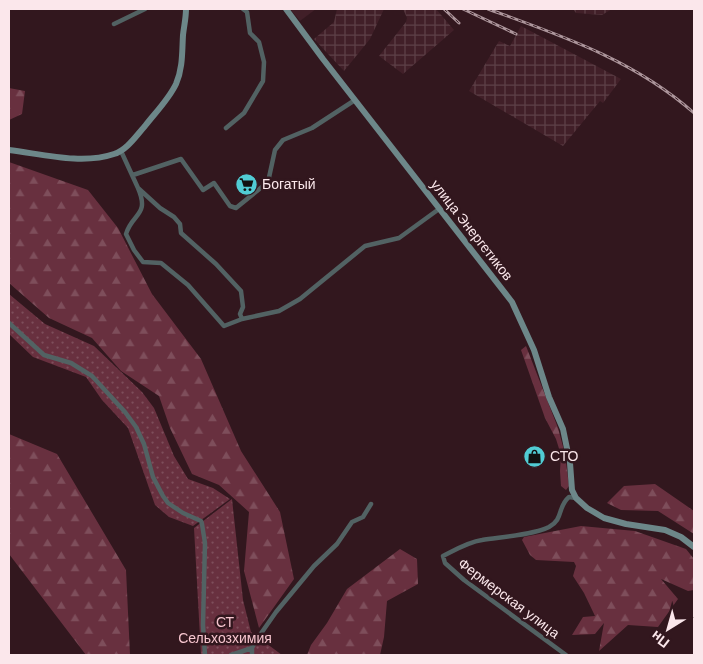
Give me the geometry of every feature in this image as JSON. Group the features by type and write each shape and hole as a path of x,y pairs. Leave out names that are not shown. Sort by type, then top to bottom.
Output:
{"main road":[{"path":"9,150 66,158 106,157 121,151 164,103 177,83 183,51 186,9"},
{"name":"улица Энергетиков","path":"286,9 512,302 534,350 549,397 563,429 570,463 573,497"},
{"path":"573,497 604,518 626,524 665,530 681,537 694,547"}],"street":[{"path":"114,24 145,9"},
{"path":"226,128 244,113 262,81 264,62 259,42 250,33 247,12 243,9"},
{"path":"133,175 180,159 203,190 214,183 230,206 236,208 268,182 275,150 283,140 312,128 355,100"},
{"path":"121,151 143,201 139,215 127,229 126,234 134,250 143,262 161,263 188,285 224,326 242,319 279,311 300,300 365,246 400,238 439,209"},
{"path":"138,188 160,208 174,217 180,224 181,233 216,264 241,291 243,298 240,314 242,319"},
{"path":"9,323 44,355 71,363 92,376 136,427 144,444 153,477 163,496 174,508 201,521 205,543 205,655"},
{"name":"Фермерская улица","path":"566,655 464,580 445,563 443,556 474,541 548,528 556,522 561,514 560,508 563,502 573,497"},
{"path":"252,655 252,648 276,612 314,566 337,544 352,522 363,517 371,504"},
{"path":"231,655 252,648"}],"shaded area":[{"path":"290,9 316,9 300,21"},
{"path":"337,9 384,9 370,39 344,71 314,39 334,22"},
{"path":"403,9 436,9 454,30 403,74 379,56 406,22 407,18"},
{"path":"573,9 612,9 602,15 576,13"},
{"path":"521,26 621,79 603,103 600,101 563,146 469,91 499,41 510,46"}],"green space":[{"path":"9,88 25,91 22,114 9,120"},
{"path":"9,162 88,190 118,228 152,294 201,359 241,451 280,512 294,579 259,628 244,571 249,512 219,485 192,474 170,428 159,396 121,371 92,338 49,318 9,283"},
{"path":"9,294 45,324 94,346 142,392 154,408 174,456 188,479 213,488 230,499 193,526 169,517 155,505 128,428 102,400 86,377 33,357 9,334"},
{"path":"526,346 558,428 565,454 569,486 566,490 561,486 561,455 556,439 545,418 521,350"},
{"path":"9,434 57,454 126,570 130,655 86,655 9,554"},
{"path":"655,484 694,511 694,534 658,511 621,510 607,503 624,486"},
{"name":"СТ Сельхозхимия","path":"232,499 243,600 251,632 282,655 201,655 194,528"},
{"path":"581,526 635,531 686,549 694,559 694,590 688,591 661,579 678,599 658,627 628,625 599,651 604,623 595,634 572,635 583,617 595,616 573,576 576,566 574,562 536,560 530,555 522,540 524,537"},
{"path":"400,549 417,559 418,584 387,601 384,637 380,655 307,655 311,645 327,623 347,589"}],"railway":[{"path":"444,9 459,23"},
{"path":"463,9 516,34"},
{"path":"488,9 570,40 622,64 671,94 694,113"}],"place":[{"name":"Богатый","path":"246,184"},
{"name":"СТО","path":"534,456"}]}
